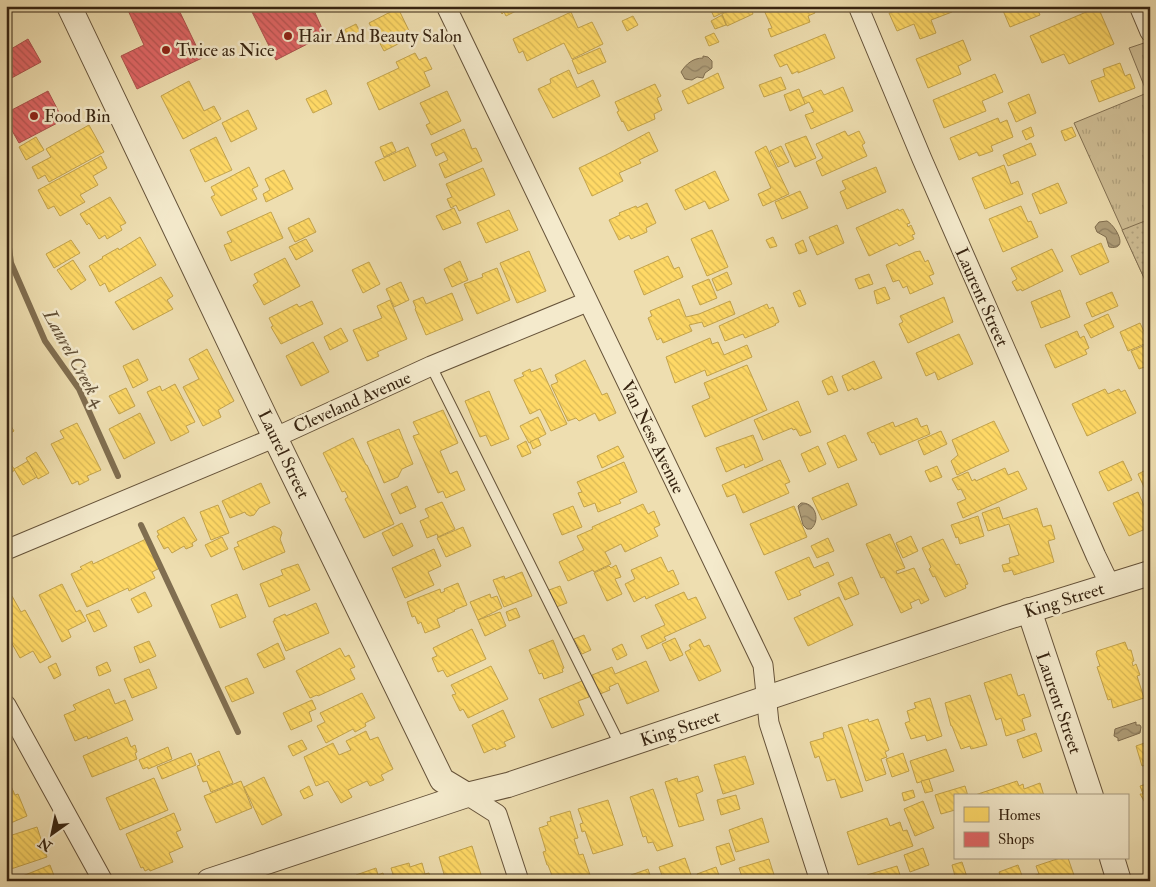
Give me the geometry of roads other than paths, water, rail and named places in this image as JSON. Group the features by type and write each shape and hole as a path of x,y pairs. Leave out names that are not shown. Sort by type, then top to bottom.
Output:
{"street":[{"name":"Laurel Street","path":"69,6 442,780 497,814 519,881"},
{"name":"Van Ness Avenue","path":"446,6 763,665 768,698 769,723 820,881"},
{"name":"Laurent Street","path":"858,6 926,168 1110,585"},
{"path":"1139,6 1150,32"},
{"name":"Cleveland Avenue","path":"6,550 276,436 431,366 587,302"},
{"name":"King Street","path":"213,880 467,795 508,785 1029,610 1150,573"},
{"name":"Laurent Street","path":"1029,610 1089,794"},
{"path":"6,705 102,881"},
{"path":"1113,860 1119,881"}],"lane":[{"path":"431,366 621,747"}],"water":[{"path":"703,56 708,57 712,61 712,68 705,73 703,78 685,79 681,72 683,69 690,62 703,58"},
{"path":"1107,221 1119,237 1119,245 1115,247 1109,247 1106,237 1097,232 1095,227 1099,222"},
{"path":"801,503 810,505 815,512 816,521 811,529 807,529 803,525 798,506"},
{"path":"1136,722 1136,725 1141,727 1140,733 1118,741 1118,738 1114,736 1115,729"}],"waterway":[{"name":"Laurel Creek 4","path":"6,224 11,263 45,341 79,389 118,476"},
{"name":"Laurel Creek 4","path":"141,525 238,732"}],"place":[{"name":"Hair And Beauty Salon","path":"288,36"},
{"name":"Twice as Nice","path":"166,50"},
{"name":"Food Bin","path":"34,116"}]}
